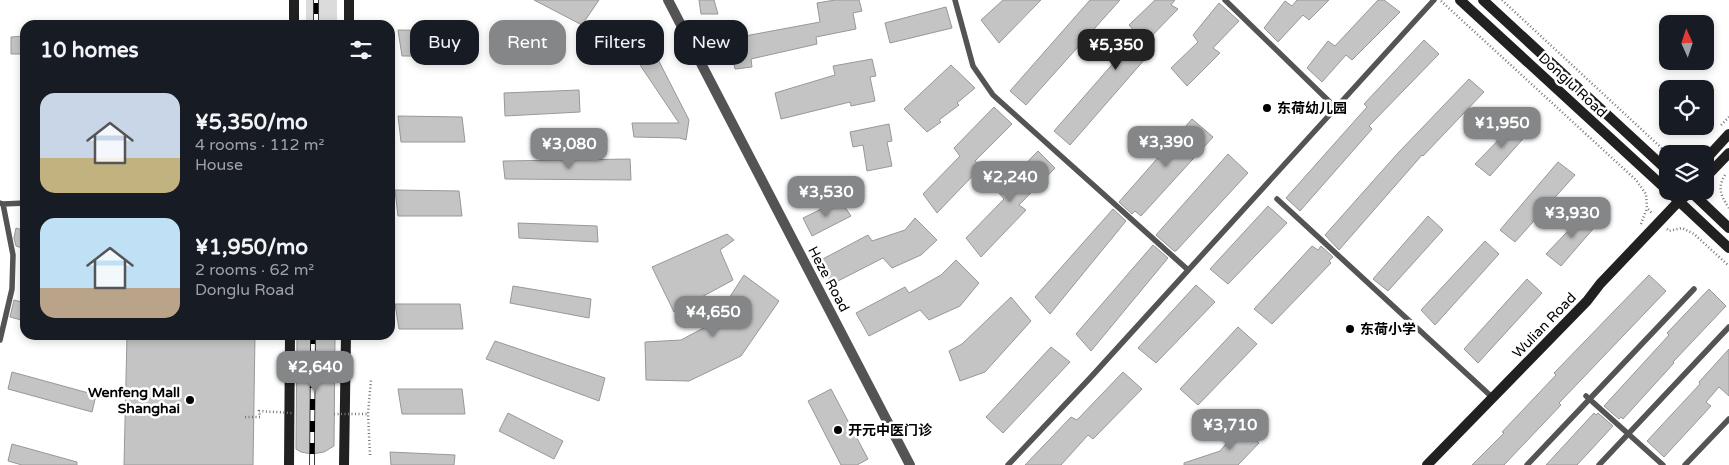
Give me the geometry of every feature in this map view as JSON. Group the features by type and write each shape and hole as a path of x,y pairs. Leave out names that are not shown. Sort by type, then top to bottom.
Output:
{"main road":[{"path":"294,0 294,20"},
{"path":"349,0 349,20"},
{"name":"Donglu Road","path":"1460,0 1659,183"},
{"name":"Donglu Road","path":"1484,0 1659,163"},
{"path":"1714,150 1729,134"},
{"path":"1714,169 1729,153"},
{"name":"Wulian Road","path":"1429,464 1587,302 1600,284 1681,200"},
{"name":"Donglu Road","path":"1692,200 1729,248"},
{"name":"Donglu Road","path":"1694,200 1729,228"},
{"path":"289,465 290,340"},
{"path":"344,465 346,340"}],"street":[{"name":"Heze Road","path":"668,0 910,465"}],"lane":[{"path":"955,0 973,66 993,95 1187,270"},
{"path":"1226,0 1336,108"},
{"path":"1008,465 1434,0"},
{"path":"1277,199 1493,398"},
{"path":"0,340 12,289 14,255 2,203 20,203"},
{"path":"1527,465 1588,398 1694,288"},
{"path":"1599,465 1729,327"},
{"path":"1588,398 1664,465"},
{"path":"1685,465 1728,422"}],"path":[{"path":"1440,0 1636,180"},
{"path":"1502,0 1659,146"},
{"path":"1724,175 1720,189 1729,208"},
{"path":"1694,234 1729,266"},
{"path":"370,455 368,414 371,379"},
{"path":"246,417 260,417 260,411 292,412"},
{"path":"334,414 368,414"}],"shaded area":[{"path":"306,0 337,0 337,20 306,20"}],"building":[{"path":"534,0 599,0 585,20 576,20 576,22"},
{"path":"699,0 714,0 718,14 701,14"},
{"path":"835,0 859,0 862,11 853,13 856,29 816,37 817,44 751,59 752,67 735,69 734,65 748,65 748,35 820,22 817,3"},
{"path":"1003,0 1041,0 999,43 981,20"},
{"path":"1090,0 1120,0 1026,105 1010,91"},
{"path":"1155,0 1175,0 1171,5 1178,9 1137,51 1145,59 1070,145 1054,131 1138,35 1129,25"},
{"path":"1297,0 1329,0 1309,20 1303,15 1278,42 1264,28 1285,1 1292,6"},
{"path":"1378,0 1384,0 1400,12 1352,60 1346,55 1322,82 1307,68 1328,41 1335,46"},
{"path":"1219,3 1239,21 1213,48 1220,53 1187,86 1171,68 1198,42 1193,35"},
{"path":"946,7 952,28 890,43 885,23"},
{"path":"398,30 410,30 410,56 402,56"},
{"path":"20,36 20,54 11,54 11,37"},
{"path":"1424,40 1439,54 1369,126 1372,129 1300,211 1286,198 1367,107 1364,104"},
{"path":"872,59 876,76 870,77 875,101 851,106 850,102 781,119 775,93 835,75 833,66"},
{"path":"640,65 661,65 689,120 686,140 680,138 634,137 632,123 679,123"},
{"path":"951,65 975,88 957,103 959,105 939,120 941,122 927,132 904,109"},
{"path":"1469,79 1484,92 1422,155 1339,250 1325,235 1398,153"},
{"path":"579,90 580,112 505,116 504,93"},
{"path":"994,107 1012,124 975,161 982,166 937,213 923,194 960,156 954,148"},
{"path":"398,116 462,117 465,142 401,142"},
{"path":"1192,119 1213,137 1141,216 1135,211 1132,214 1119,202"},
{"path":"1516,122 1529,132 1490,176 1475,164"},
{"path":"889,124 892,141 887,142 892,166 867,171 863,145 853,147 850,132"},
{"path":"1038,151 1055,168 1019,205 1026,210 981,257 966,238 1004,199 998,192"},
{"path":"1228,154 1248,173 1174,251 1156,235"},
{"path":"630,159 631,180 505,179 503,161"},
{"path":"1558,162 1575,175 1515,242 1500,230"},
{"path":"395,190 459,191 462,216 398,216"},
{"path":"840,200 851,216 812,236 803,218"},
{"path":"1268,206 1287,223 1228,284 1210,269"},
{"path":"1113,209 1126,221 1050,314 1035,297"},
{"path":"1586,212 1599,222 1561,266 1546,254"},
{"path":"1428,216 1443,230 1388,291 1373,279"},
{"path":"915,218 937,240 921,255 892,268 883,258 832,284 819,261 868,235 872,241 905,230"},
{"path":"518,223 597,226 598,242 519,238"},
{"path":"16,228 20,229 20,247 16,246 14,238"},
{"path":"727,234 734,240 720,250 733,280 674,312 652,267"},
{"path":"1485,241 1499,254 1435,325 1421,310"},
{"path":"1153,245 1168,258 1091,351 1076,334"},
{"path":"1312,246 1318,250 1321,246 1333,257 1329,261 1331,263 1272,324 1254,309"},
{"path":"956,260 979,283 960,306 929,320 920,310 869,336 856,313 905,287 909,293 941,275"},
{"path":"744,275 779,301 741,356 689,381 646,380 645,342 681,340 713,323"},
{"path":"1649,275 1666,291 1559,403 1561,405 1504,465 1472,465 1504,433 1502,432 1556,375 1554,373"},
{"path":"1527,279 1542,293 1478,363 1464,349"},
{"path":"1196,285 1215,302 1156,363 1138,348"},
{"path":"513,286 591,299 589,318 510,303"},
{"path":"1709,289 1726,306 1623,419 1621,417 1619,419 1604,406 1669,335 1667,333"},
{"path":"1011,297 1031,321 985,372 960,381 949,351 962,344"},
{"path":"14,300 20,302 20,320 10,317"},
{"path":"395,304 460,304 463,329 399,329"},
{"path":"1238,327 1257,344 1198,405 1180,389"},
{"name":"Wenfeng Mall Shanghai","path":"127,340 255,340 253,465 124,465"},
{"path":"297,340 335,340 334,446 324,452 312,454 296,449"},
{"path":"495,341 605,378 599,401 486,359"},
{"path":"1051,347 1070,362 1003,433 986,417"},
{"path":"1729,349 1729,396 1719,387 1706,402 1711,406 1664,457 1647,441 1700,384 1699,382"},
{"path":"12,372 96,395 92,412 8,389"},
{"path":"1123,372 1142,389 1093,439 1088,435 1061,465 1025,465 1071,417 1077,420"},
{"path":"398,389 462,389 465,414 402,414"},
{"name":"开元中医门诊","path":"831,389 868,459 857,465 841,465 808,401"},
{"path":"508,413 563,441 554,459 499,431"},
{"path":"1594,413 1596,415 1598,413 1613,426 1577,465 1546,465"},
{"path":"1242,425 1259,443 1238,465 1184,465 1184,463 1220,451"},
{"path":"12,444 77,462 77,465 22,465 8,461"},
{"path":"390,452 455,455 454,465 391,465"}],"railway":[{"path":"316,0 316,20"},
{"path":"312,465 313,340"}],"place":[{"name":"东荷幼儿园","path":"1267,108"},
{"name":"东荷小学","path":"1350,329"},
{"name":"Wenfeng Mall Shanghai","path":"190,400"},
{"name":"开元中医门诊","path":"838,430"}]}
